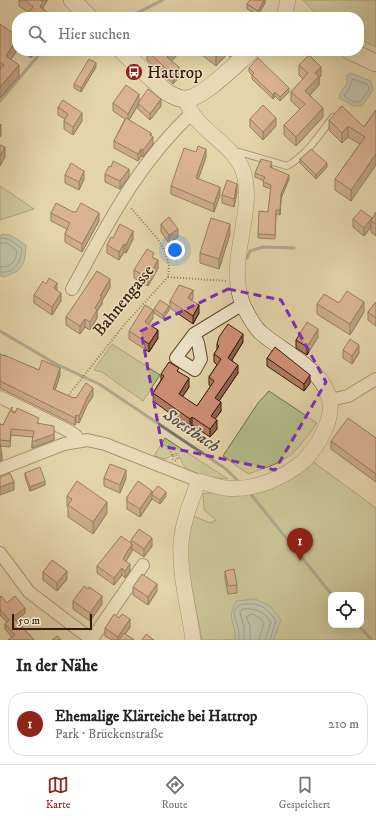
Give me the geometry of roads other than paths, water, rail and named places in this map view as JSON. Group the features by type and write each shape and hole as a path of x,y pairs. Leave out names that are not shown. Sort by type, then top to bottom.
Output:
{"main road":[{"path":"72,0 84,12"},
{"path":"127,56 165,91 189,106 200,94 245,56"},
{"path":"361,56 376,63"}],"street":[{"path":"285,12 288,0"},
{"path":"0,470 64,444 87,440 105,444 199,481 225,488 250,487 273,480 296,467 309,456 320,442 330,418 330,400 323,381 299,360 259,331 249,318 243,304 238,282 239,256 247,198 245,177 239,163 232,153 189,106 122,199 72,289"},
{"path":"194,334 243,304"},
{"path":"330,400 348,396 376,379"},
{"path":"0,397 69,431 76,436 77,441"},
{"path":"193,640 182,571 181,542 188,507 199,481"},
{"path":"0,553 29,592 92,640 143,565"}],"lane":[{"path":"232,153 239,152 286,166 295,162 333,117"}],"water":[{"path":"351,73 371,81 373,90 362,106 354,106 339,98 347,83 347,75"},
{"path":"2,234 10,235 26,245 25,258 22,266 19,270 3,277 0,275 0,237"},
{"path":"255,599 270,606 281,620 273,640 235,640 232,617 233,607 236,601"}],"waterway":[{"path":"139,12 163,0"},
{"path":"0,101 38,56"},
{"path":"247,258 250,251 263,247 294,248"},
{"name":"Soestbach","path":"0,331 56,364 99,384 226,469 241,484"},
{"name":"Soestbach","path":"249,492 330,592"},
{"name":"Soestbach","path":"361,628 372,640"}],"place":[{"name":"Hattrop","path":"134,72"},
{"name":"Ehemalige Klärteiche bei Hattrop","path":"300,561"}]}
